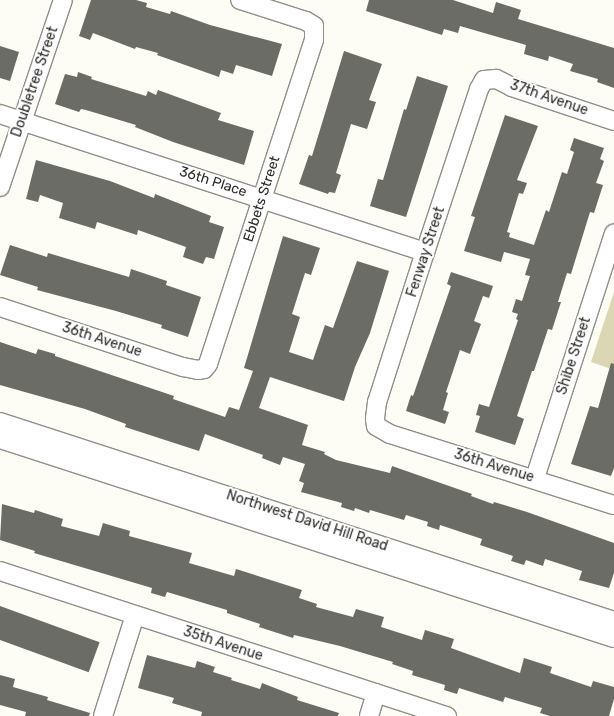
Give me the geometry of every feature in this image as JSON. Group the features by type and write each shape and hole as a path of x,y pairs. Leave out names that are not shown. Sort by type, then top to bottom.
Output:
{"street":[{"name":"Doubletree Street","path":"0,187 63,0"},
{"name":"Ebbets Street","path":"204,369 211,358 314,40 314,26 240,0"},
{"name":"37th Avenue","path":"484,80 496,79 614,120"},
{"name":"Fenway Street","path":"376,426 377,402 479,89 484,80"},
{"name":"36th Place","path":"0,114 426,252"},
{"name":"Shibe Street","path":"535,478 614,234"},
{"name":"36th Avenue","path":"0,307 183,367 204,369"},
{"name":"Northwest David Hill Road","path":"0,422 614,621"},
{"name":"36th Avenue","path":"376,426 390,434 535,478 614,505"},
{"name":"Northwest David Hill Road","path":"0,439 614,638"},
{"name":"35th Avenue","path":"0,571 447,716"},
{"path":"103,716 135,615"},
{"path":"369,716 376,693"}],"shaded area":[{"path":"614,292 614,370 591,362"}],"building":[{"path":"91,0 136,0 147,3 146,7 170,14 171,11 210,25 282,44 272,76 236,65 233,74 221,70 219,77 157,55 158,53 136,47 135,49 93,33 90,40 79,36"},
{"path":"369,0 453,0 493,13 496,2 521,10 518,19 614,48 614,88 597,82 598,79 570,71 573,64 549,56 548,61 524,54 526,45 460,26 458,33 444,29 442,35 366,11"},
{"path":"0,46 19,52 10,81 0,78"},
{"path":"344,51 382,64 369,100 376,102 367,129 351,124 336,173 341,175 335,193 329,192 328,194 299,184 309,155 312,156"},
{"path":"78,72 92,77 91,79 146,96 148,91 156,95 158,90 221,113 218,120 254,131 244,165 173,142 135,127 136,125 86,110 81,109 79,112 55,104 65,74 77,77"},
{"path":"417,76 448,86 406,217 370,206 378,179 383,180 404,109 406,110"},
{"path":"505,115 538,126 517,180 527,183 523,194 519,193 507,232 510,233 509,237 534,245 546,210 549,212 562,172 567,174 574,152 570,150 574,138 604,148 600,159 604,161 596,183 603,185 594,213 590,212 571,274 567,273 558,302 561,302 552,330 548,329 534,371 532,371 517,416 524,419 515,445 475,432 480,416 476,415 479,404 489,407 518,320 516,319 518,314 512,312 516,299 522,301 530,276 525,275 530,259 504,252 501,262 464,251 475,217 471,216"},
{"path":"36,160 110,181 154,198 155,194 211,216 209,222 224,227 214,259 206,257 203,264 183,257 186,247 138,230 137,235 97,222 95,229 59,218 63,203 40,195 38,202 26,199"},
{"path":"283,236 320,248 311,275 305,273 292,314 300,317 289,352 313,360 325,325 333,328 357,261 389,271 370,333 355,367 344,401 270,377 259,408 308,425 302,445 325,452 324,454 336,460 390,473 392,466 472,494 471,496 493,504 494,502 527,512 614,543 614,573 609,588 579,580 582,571 545,559 543,566 526,560 524,565 511,561 513,556 480,545 482,539 440,525 439,530 427,526 428,522 406,515 404,520 370,510 369,513 355,508 354,511 341,507 342,503 301,492 304,483 299,481 305,464 283,457 280,465 262,458 263,455 205,434 199,451 125,427 126,424 85,409 0,385 0,342 36,354 38,349 55,354 55,356 174,396 173,399 225,417 229,407 239,410 253,371 244,368"},
{"path":"10,245 47,257 48,253 129,277 131,269 167,281 166,285 201,297 188,337 161,328 162,325 37,290 38,287 0,275"},
{"path":"451,272 493,286 489,298 483,296 474,321 481,324 470,354 460,350 446,392 448,393 443,410 449,412 445,424 406,411 411,395 413,396 451,286 447,284"},
{"path":"611,363 614,364 614,468 611,476 571,464 590,406 598,408"},
{"path":"2,504 34,513 35,510 63,519 61,526 99,536 103,523 130,531 129,536 192,553 189,563 234,576 236,569 302,590 299,598 317,604 316,607 353,617 356,609 384,617 381,627 422,640 425,630 454,639 451,648 520,673 524,658 552,667 550,673 591,687 593,681 614,687 614,699 609,716 550,716 540,713 542,708 505,697 503,702 459,688 457,694 444,690 445,685 412,675 413,671 392,664 393,662 340,646 294,635 293,638 259,627 260,624 227,613 227,610 167,592 165,597 151,593 152,588 34,553 35,551 0,540"},
{"path":"0,606 100,642 89,672 0,640"},
{"path":"147,655 195,668 197,661 215,667 213,672 232,678 231,680 260,689 262,683 298,697 297,700 339,713 338,716 201,716 202,712 172,703 174,698 138,688"},
{"path":"0,675 15,679 13,687 48,697 47,700 90,713 89,716 25,716 26,712 0,705"}]}
